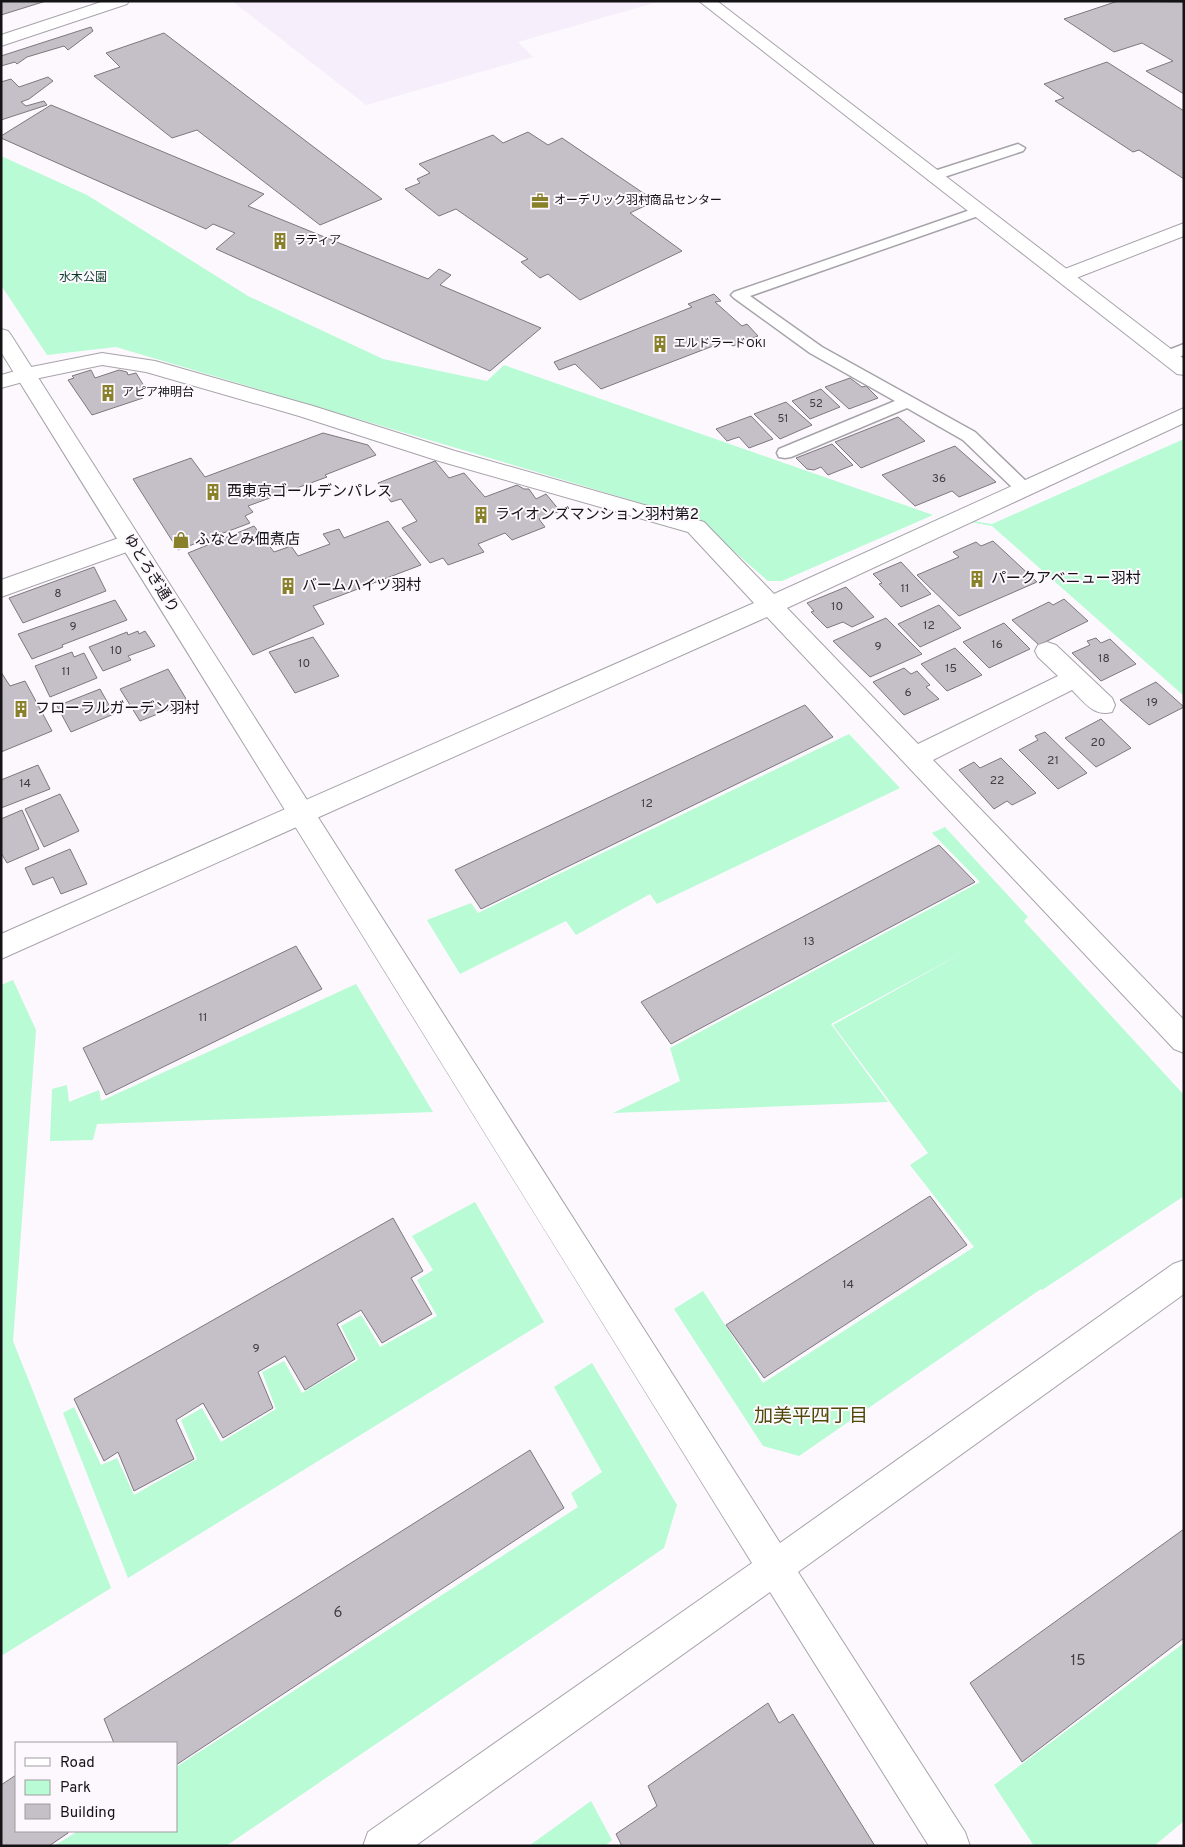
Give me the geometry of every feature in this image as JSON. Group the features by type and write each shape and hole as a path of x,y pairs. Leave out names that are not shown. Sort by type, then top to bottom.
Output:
{"street":[{"path":"1,41 121,1"},
{"path":"707,1 1064,276 1175,353 1184,369"},
{"path":"1064,276 1184,229"},
{"name":"ゆとろぎ通り","path":"1,335 302,812 504,1139 951,1846"},
{"path":"1,382 26,374 102,359 148,366 306,411 447,456 696,527 1184,1040"},
{"path":"1,947 772,605 1023,488 1184,416"},
{"path":"1,589 130,542"},
{"path":"1047,651 1103,705"},
{"path":"916,757 1075,678"},
{"path":"382,1846 1184,1275"}],"lane":[{"path":"933,176 1018,148"},
{"path":"979,211 739,295 816,350 969,436 1023,488"},
{"path":"785,453 908,402"}],"shaded area":[{"path":"232,1 661,1 518,42 533,57 366,105"}],"green space":[{"name":"水木公園","path":"1,156 87,195 248,296 383,359 487,381 504,365 933,515 782,581 768,581 698,520 116,347 47,355 1,285"},
{"path":"1184,439 1184,696 992,526 933,515 992,524"},
{"path":"849,734 900,788 657,904 650,894 576,935 566,921 460,974 427,920 471,903 478,913"},
{"path":"945,827 1028,917 1024,921 1184,1095 1184,1196 1041,1289 799,1456 763,1446 674,1309 703,1291 763,1383 974,1247 910,1165 928,1153 833,1025 966,951 831,1024 888,1102 613,1113 680,1081 670,1048 980,882 932,833"},
{"path":"13,980 36,1030 13,1341 111,1588 1,1656 1,985"},
{"path":"356,984 433,1112 97,1124 93,1140 50,1141 52,1089 67,1085 69,1102 99,1090 101,1101"},
{"path":"475,1202 544,1322 128,1578 63,1413 74,1407 101,1465 117,1458 134,1495 197,1459 181,1420 202,1408 221,1442 276,1409 262,1372 284,1361 302,1393 358,1360 341,1326 361,1315 380,1347 437,1316 417,1280 433,1270 412,1236"},
{"path":"592,1363 677,1505 664,1548 226,1846 54,1846 76,1832 178,1832 178,1766 578,1507 571,1493 602,1472 554,1387"},
{"path":"1184,1643 1184,1821 1154,1846 1034,1846 994,1785"},
{"path":"591,1801 612,1840 605,1846 529,1846"}],"building":[{"path":"1,1 46,1 1,15"},
{"path":"1118,1 1184,2 1184,94 1146,71 1173,61 1142,43 1114,52 1064,19"},
{"path":"91,27 93,31 68,50 64,46 27,57 17,64 15,62 1,66 1,56"},
{"path":"164,33 382,199 320,225 197,130 172,138 94,76 120,67 106,53"},
{"path":"1107,62 1184,111 1184,179 1139,150 1133,152 1055,101 1064,98 1044,84"},
{"path":"48,77 53,81 29,99 21,102 26,106 44,101 47,105 1,120 1,82 11,79 19,87"},
{"name":"ラティア","path":"51,105 264,194 248,206 428,279 439,269 451,275 440,285 541,328 490,371 216,249 235,233 213,224 206,229 1,138 1,136"},
{"path":"528,132 548,145 562,138 655,201 630,213 682,251 580,300 548,274 540,278 521,262 528,259 456,209 439,216 405,189 420,183 417,179 430,173 419,164 493,135 503,143"},
{"name":"エルドラードOKI","path":"714,294 721,301 715,302 742,326 747,324 758,336 733,346 726,341 601,389 575,364 559,370 554,362 692,307 688,304"},
{"name":"アピア神明台","path":"91,370 95,378 119,370 127,372 128,375 136,373 144,386 137,388 143,398 92,415 68,380 74,378 72,376"},
{"path":"850,378 862,387 866,386 878,398 849,409 825,387"},
{"path":"821,389 840,407 810,419 792,401"},
{"path":"786,402 812,425 780,439 754,414"},
{"path":"751,416 773,439 749,448 739,437 727,441 716,429"},
{"path":"898,417 925,441 861,468 835,442"},
{"name":"西東京ゴールデンパレス","path":"323,433 368,445 376,455 325,475 327,477 248,506 253,512 245,516 250,523 178,550 133,479 191,458 205,477"},
{"path":"832,444 853,465 828,475 821,467 814,470 807,469 796,458"},
{"path":"955,446 996,482 959,497 952,491 915,506 882,475"},
{"name":"ライオンズマンション羽村第2","path":"435,461 449,478 464,473 485,497 517,485 524,489 529,489 536,499 546,494 560,511 539,519 545,527 512,540 505,533 478,544 484,552 448,565 443,558 430,563 402,528 417,521 401,499 391,502 378,483"},
{"name":"バームハイツ羽村","path":"388,521 421,565 313,606 324,624 253,655 188,553 254,526 274,552 291,546 298,556 330,544 323,534 339,529 344,538"},
{"name":"パークアベニュー羽村","path":"993,541 1037,582 959,616 917,575 959,557 953,552 976,542 981,546"},
{"path":"901,562 931,594 901,607 879,584 882,583 873,574"},
{"path":"94,567 106,591 23,623 9,598"},
{"path":"846,587 874,617 852,627 843,622 827,628 811,612 814,611 807,603"},
{"path":"1064,599 1088,621 1039,645 1012,620 1049,602 1053,605"},
{"path":"115,600 127,620 62,645 63,647 32,659 18,634"},
{"path":"939,605 961,628 920,647 898,624"},
{"path":"886,618 922,654 870,677 833,641"},
{"path":"1004,623 1030,649 989,668 963,642"},
{"path":"138,631 139,634 145,631 155,646 128,656 131,660 103,671 89,647 127,632 128,635"},
{"path":"313,637 339,676 295,693 269,652"},
{"path":"1096,638 1101,643 1110,639 1136,664 1101,681 1072,653 1090,645 1087,641"},
{"path":"955,648 982,675 947,691 921,664"},
{"path":"72,652 74,657 84,653 97,678 50,697 35,666"},
{"path":"904,668 911,674 917,671 930,685 926,687 939,699 904,715 873,682"},
{"path":"168,669 188,702 140,721 120,689"},
{"name":"フローラルガーデン羽村","path":"1,672 10,686 25,681 52,731 1,752"},
{"path":"1156,682 1184,707 1149,725 1120,700"},
{"path":"100,689 114,714 71,732 57,706"},
{"path":"805,705 833,737 481,909 455,870"},
{"path":"1101,719 1131,748 1096,767 1065,738"},
{"path":"1045,732 1087,773 1058,789 1019,750 1038,740 1035,736"},
{"path":"1001,758 1036,793 1012,805 1007,801 994,809 959,770 974,762 980,768"},
{"path":"38,765 50,789 1,808 1,780"},
{"path":"60,794 79,831 44,847 25,809"},
{"path":"22,810 39,849 7,863 1,853 1,819"},
{"path":"939,845 975,882 671,1044 641,1002"},
{"path":"70,849 87,884 61,894 53,877 33,885 25,868"},
{"path":"296,946 322,989 106,1095 83,1048"},
{"path":"930,1196 967,1245 764,1378 726,1325"},
{"path":"393,1218 423,1271 411,1278 432,1314 382,1343 361,1310 337,1324 355,1359 305,1390 285,1356 258,1372 273,1408 223,1438 203,1403 176,1420 194,1459 134,1491 118,1452 104,1461 74,1399"},
{"path":"530,1450 564,1508 178,1764 178,1742 114,1742 104,1719"},
{"path":"1184,1529 1184,1638 1022,1762 970,1683"},
{"path":"768,1703 779,1723 793,1714 875,1846 622,1846 616,1834 657,1806 648,1786"},
{"path":"15,1776 15,1832 68,1833 49,1846 1,1846 1,1785"}],"place":[{"name":"オーデリック羽村商品センター","path":"540,201"},
{"name":"ラティア","path":"280,241"},
{"name":"エルドラードOKI","path":"660,344"},
{"name":"アピア神明台","path":"108,393"},
{"name":"西東京ゴールデンパレス","path":"213,492"},
{"name":"ライオンズマンション羽村第2","path":"481,515"},
{"name":"ふなとみ佃煮店","path":"181,540"},
{"name":"パークアベニュー羽村","path":"977,579"},
{"name":"バームハイツ羽村","path":"288,586"},
{"name":"フローラルガーデン羽村","path":"21,709"}],"district":[{"name":"加美平四丁目","path":"811,1417"}]}
